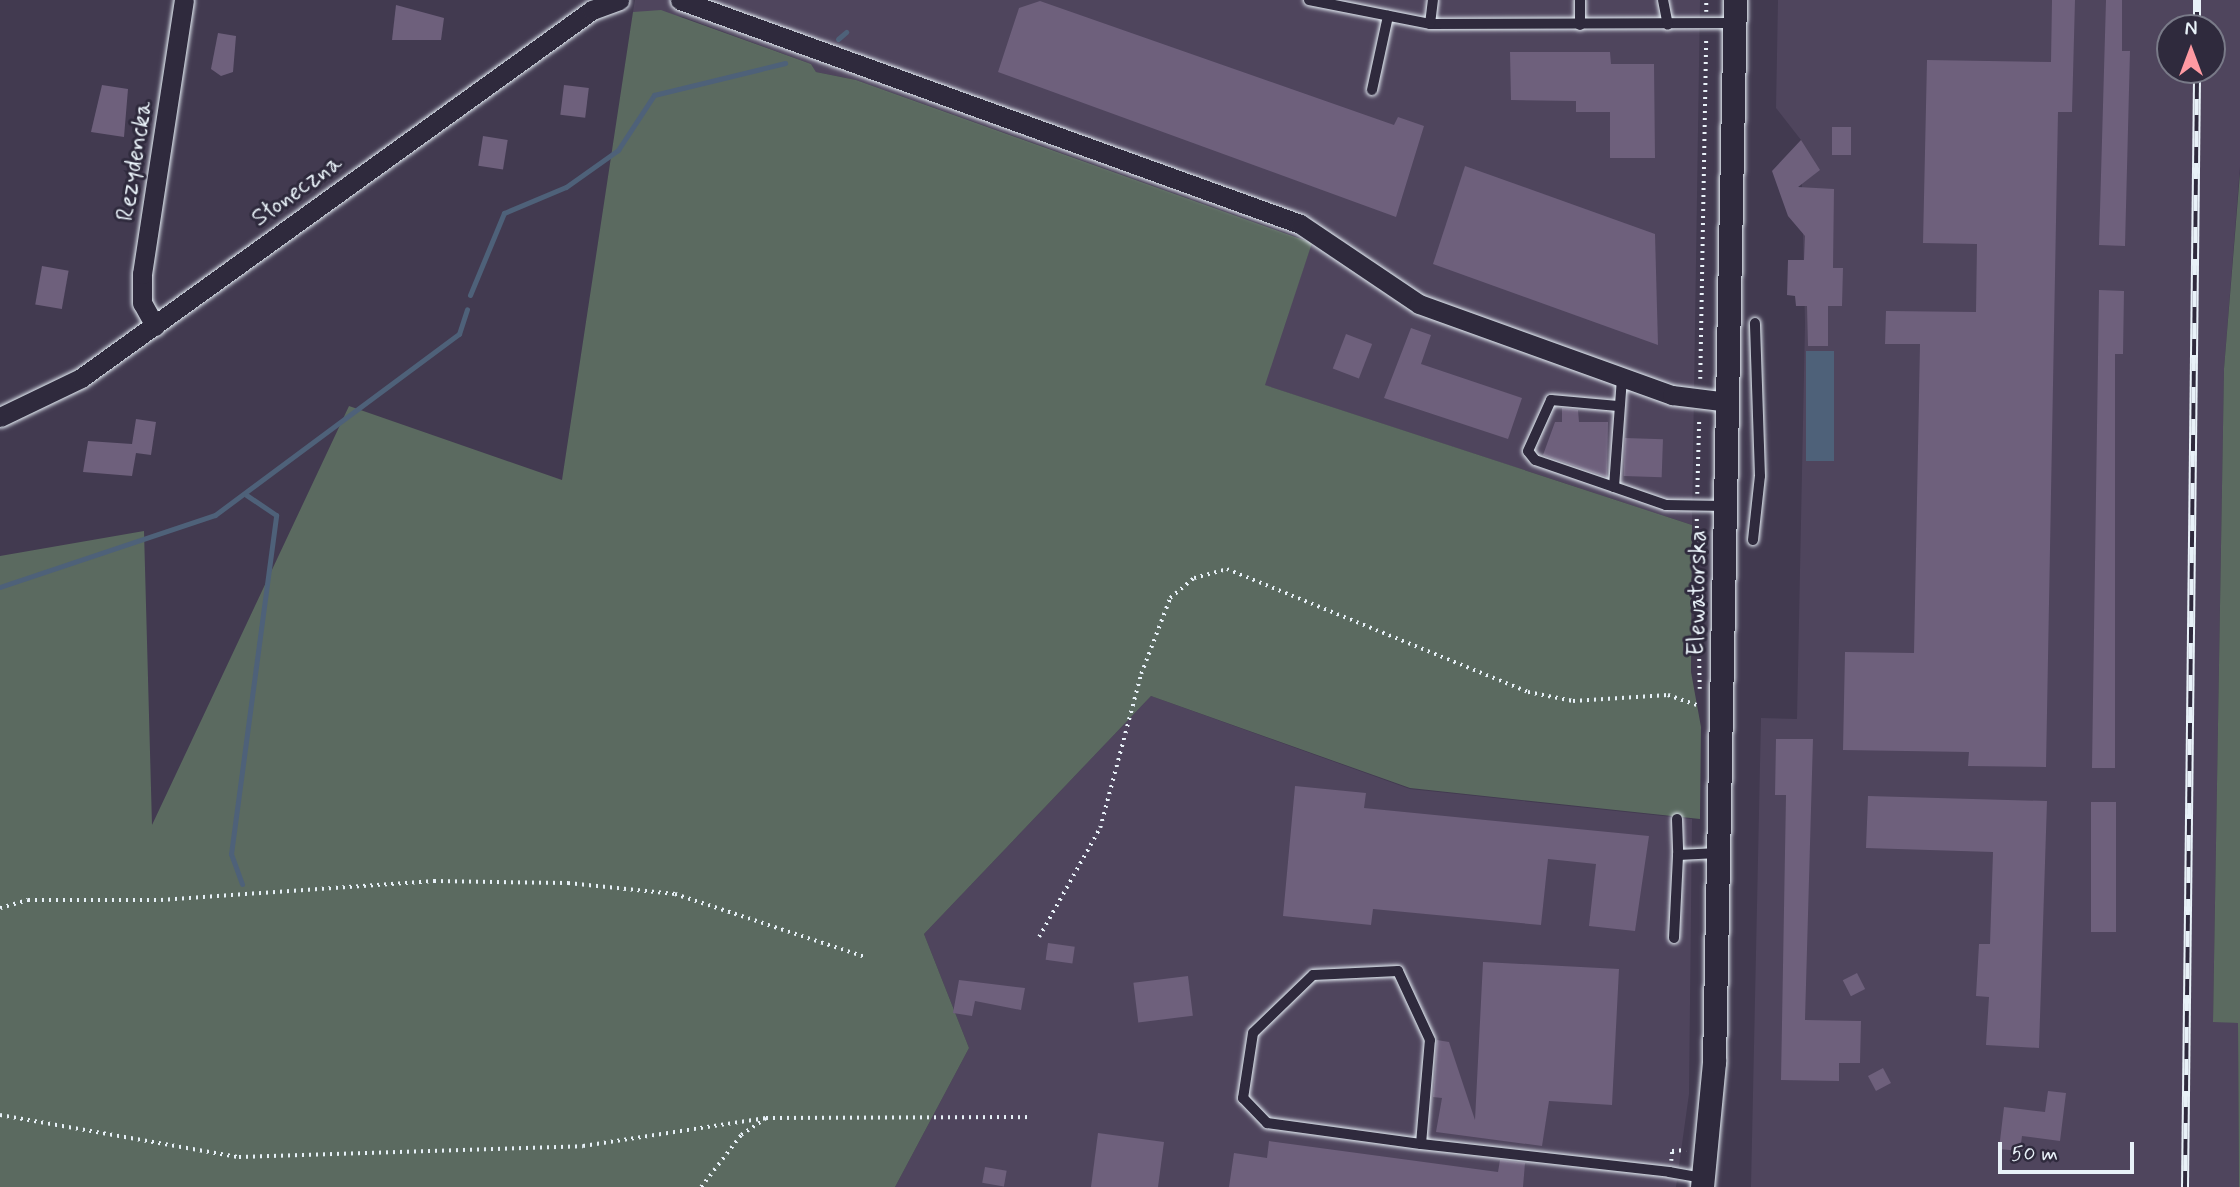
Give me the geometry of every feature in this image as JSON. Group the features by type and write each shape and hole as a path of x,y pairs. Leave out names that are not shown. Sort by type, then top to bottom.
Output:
{"street":[{"name":"Rezydencka","path":"155,326 141,293 184,0"},
{"name":"Słoneczna","path":"0,417 81,378 592,10 619,0"},
{"path":"680,0 1275,213 1318,232 1408,300 1622,378 1695,399 1728,402"},
{"name":"Elewatorska","path":"1703,1183 1714,1062 1735,0"}],"lane":[{"path":"1309,0 1430,24 1734,23"},
{"path":"1430,24 1433,0"},
{"path":"1580,0 1580,25"},
{"path":"1663,0 1668,25"},
{"path":"1372,90 1388,16"},
{"path":"1753,540 1760,476 1755,323"},
{"path":"1614,487 1622,378"},
{"path":"1618,406 1551,400 1528,451 1535,460 1667,505 1726,506"},
{"path":"1674,938 1677,819"},
{"path":"1678,855 1719,853"},
{"path":"1421,1143 1430,1040 1398,971 1313,975 1253,1034 1243,1098 1267,1123 1703,1183"}],"path":[{"path":"1697,570 1695,399 1706,0"},
{"path":"1039,937 1100,828 1141,674 1170,598 1194,578 1227,569 1528,692 1573,701 1668,695 1722,712"},
{"path":"0,908 28,900 161,900 434,881 568,883 675,894 866,957"},
{"path":"0,1115 239,1157 583,1146 766,1118 1032,1117"},
{"path":"701,1187 741,1135 766,1118"}],"shaded area":[{"path":"635,0 1700,0 1692,525 1264,385 1312,242 856,80 816,72 811,64 683,17 633,12"},
{"path":"1778,0 2240,0 2240,167 2224,369 2213,1021 2238,1023 2239,1187 1751,1187 1761,718 1797,719 1805,324 1801,140 1776,108"},
{"path":"1151,696 1410,789 1692,819 1689,1094 1676,1187 895,1187 969,1048 924,934"}],"green space":[{"path":"661,10 811,64 816,72 856,80 1312,243 1265,385 1692,525 1691,672 1701,727 1700,819 1410,788 1151,696 924,934 969,1048 895,1187 0,1187 0,556 144,531 152,825 349,406 562,480 633,12"},
{"path":"2240,173 2239,1187 2238,1023 2213,1022 2224,369"}],"water":[{"path":"1806,351 1834,351 1834,461 1806,461"}],"building":[{"path":"2052,0 2075,0 2072,112 2058,112 2046,767 1968,766 1969,752 1843,750 1845,652 1914,653 1920,344 1885,344 1886,311 1976,312 1977,244 1923,243 1927,60 2051,62"},
{"path":"2106,0 2122,0 2122,51 2130,51 2125,246 2099,245"},
{"path":"1040,1 1394,125 1398,117 1424,126 1396,217 998,72 1019,8"},
{"path":"396,5 444,18 441,40 392,40"},
{"path":"218,33 236,36 233,72 221,76 211,69"},
{"path":"1510,52 1610,52 1611,64 1654,64 1655,158 1610,158 1610,112 1576,112 1576,101 1511,100"},
{"path":"102,85 128,89 124,137 91,132"},
{"path":"564,85 589,88 585,118 560,115"},
{"path":"1832,127 1851,127 1851,155 1832,155"},
{"path":"483,136 508,140 503,170 478,166"},
{"path":"1801,140 1820,170 1798,187 1834,189 1833,268 1843,268 1842,306 1828,306 1828,346 1808,346 1807,306 1796,306 1795,296 1787,295 1788,260 1804,260 1805,236 1788,216 1772,171"},
{"path":"1465,166 1655,234 1658,345 1433,264"},
{"path":"42,266 69,271 62,309 35,304"},
{"path":"2099,290 2124,291 2123,354 2115,354 2115,768 2092,768"},
{"path":"1411,328 1431,335 1421,364 1522,398 1508,439 1384,398"},
{"path":"1346,334 1372,344 1359,379 1333,369"},
{"path":"1562,408 1578,410 1579,422 1608,422 1607,477 1543,455 1555,422 1562,422"},
{"path":"136,419 156,422 151,455 136,453 132,476 83,472 88,441 132,444"},
{"path":"1625,438 1663,439 1662,477 1624,476"},
{"path":"1776,739 1813,739 1805,1020 1861,1021 1860,1063 1839,1063 1839,1081 1781,1080 1786,795 1775,795"},
{"path":"1295,786 1366,793 1364,808 1649,836 1635,931 1589,926 1596,864 1548,859 1541,925 1373,909 1371,925 1283,916"},
{"path":"1868,796 2047,801 2039,1048 1986,1045 1989,997 1976,996 1979,944 1990,944 1993,852 1866,848"},
{"path":"2091,802 2116,802 2116,932 2091,932"},
{"path":"1048,943 1075,947 1072,964 1046,960"},
{"path":"1483,962 1619,969 1612,1105 1549,1101 1542,1146 1436,1132 1442,1098 1433,1097 1437,1040 1449,1042 1475,1120"},
{"path":"1857,973 1865,989 1851,996 1843,980"},
{"path":"1188,976 1193,1016 1138,1022 1133,983"},
{"path":"959,980 1025,988 1021,1010 975,1001 972,1016 953,1013"},
{"path":"1883,1068 1891,1083 1876,1091 1868,1076"},
{"path":"2048,1091 2066,1093 2060,1141 2022,1136 2020,1151 1999,1149 2004,1107 2045,1112"},
{"path":"1098,1133 1164,1142 1158,1187 1091,1187"},
{"path":"1269,1141 1498,1172 1500,1160 1525,1163 1523,1187 1229,1187 1234,1153 1267,1158"},
{"path":"985,1167 1007,1171 1004,1187 982,1183"}],"waterway":[{"path":"838,39 846,32"},
{"path":"470,295 504,213 566,187 618,150 654,95 785,63"},
{"path":"0,587 215,515 459,334 467,309"},
{"path":"242,884 231,854 276,515 246,495"}],"railway":[{"path":"2197,0 2197,14"},
{"path":"2185,1187 2197,84"}]}
